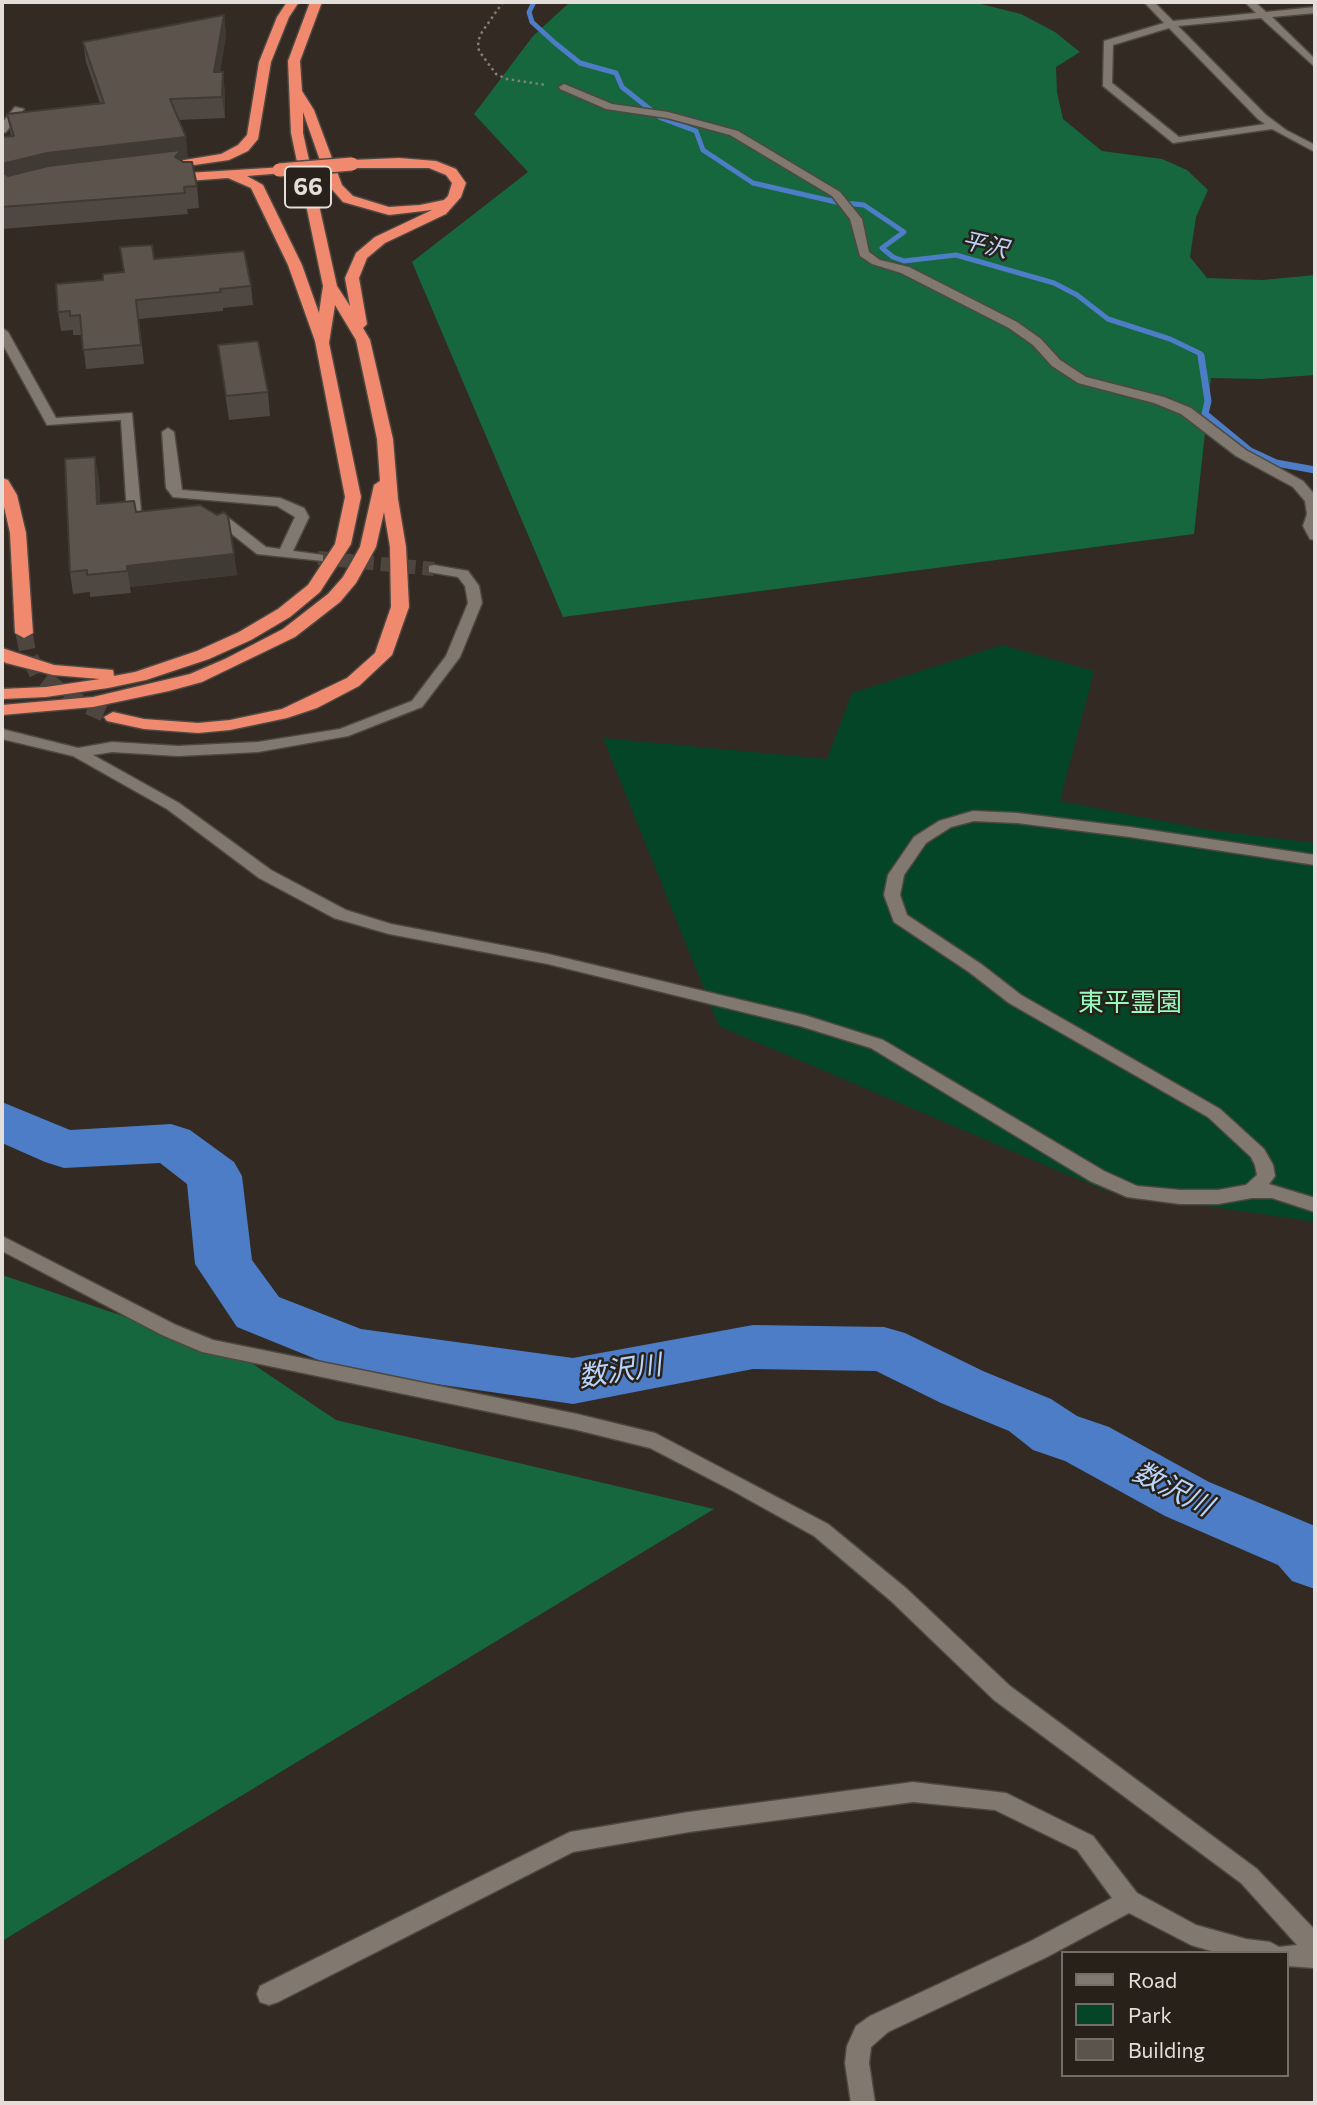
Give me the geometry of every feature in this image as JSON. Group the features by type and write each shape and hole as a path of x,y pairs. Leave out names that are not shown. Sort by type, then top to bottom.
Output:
{"highway":[{"path":"145,169 201,163 243,148 253,136 256,125 258,93 265,62 283,17 293,2"},
{"name":"66","path":"316,2 296,51 293,86 297,133 330,286"},
{"path":"293,86 307,110 336,186 348,199 372,208 407,211 435,205 458,190"},
{"path":"113,716 170,727 230,725 287,713 353,682 383,655 400,607 398,547 386,466 385,439 352,291 356,263 365,251 380,240 441,211 458,190 459,183 451,172 430,164 399,162 161,179"},
{"path":"2,694 46,692 140,676 203,655 245,636 284,613 314,588 331,567 343,544 353,497 322,343 295,265 256,185 227,174"},
{"path":"330,286 363,340"},
{"path":"322,343 330,286"},
{"path":"2,710 93,702 163,687 231,663 289,633 334,598 359,565 368,547 375,522 386,466"},
{"path":"2,483 9,495 18,533 24,633"},
{"path":"2,653 12,659 53,670 140,676"}],"street":[{"path":"1149,2 1273,126 1315,149"},
{"path":"1250,2 1315,64"},
{"path":"1273,126 1177,141 1107,84 1108,43 1170,24 1315,10"},
{"path":"564,87 610,107 668,115 734,133 806,176 836,194 848,207 856,219 864,254 876,262 905,270 1013,325 1037,342 1056,363 1082,380 1160,400 1186,411 1241,453 1298,484 1312,500 1314,513 1310,526 1315,536"},
{"path":"2,130 19,109"},
{"path":"2,332 52,422 127,416 134,514 159,516"},
{"path":"167,432 173,488 178,494 280,502 299,511 302,517 284,554"},
{"path":"196,518 221,519 262,551 318,558"},
{"path":"78,753 113,747 178,751 258,747 343,733 417,704 453,657 475,603 472,586 463,574 434,569"},
{"path":"2,734 78,753 173,806 265,874 340,914 389,929 548,960 790,1017 877,1044 1097,1176 1134,1192 1180,1197 1218,1197 1252,1191 1273,1191 1315,1205"},
{"path":"1252,1191 1266,1176 1264,1165 1258,1153 1214,1113 1015,999 975,968 900,918 891,895 901,866 920,840 945,824 973,816 1017,818 1130,832 1315,860"},
{"path":"2,1243 169,1330 209,1347 577,1422 655,1441 740,1485 821,1530 899,1595 1002,1692 1249,1876 1315,1947"},
{"path":"269,1994 570,1842 689,1822 913,1792 998,1800 1085,1843 1129,1901 1191,1934 1254,1951"},
{"path":"863,2103 857,2063 859,2046 865,2034 879,2024 1039,1948 1129,1901"},
{"path":"1289,1955 1315,1957"}],"path":[{"path":"503,2 482,32 478,41 479,51 496,74 507,79 564,87"}],"green space":[{"path":"570,2 973,2 1021,14 1055,32 1080,52 1056,67 1057,92 1063,119 1102,151 1162,159 1187,170 1208,190 1196,217 1190,257 1207,278 1263,280 1315,275 1315,375 1260,379 1211,378 1194,534 563,617 412,262 528,172 474,114 533,36"},
{"name":"東平霊園","path":"1002,645 1094,671 1060,801 1208,830 1315,843 1315,1222 1106,1191 719,1026 603,738 827,759 852,693"},
{"path":"2,1275 241,1356 336,1420 714,1509 2,1941"}],"building":[{"path":"224,15 214,72 223,72 222,97 170,99 186,137 47,153 2,164 2,137 14,136 7,114 104,103 83,42"},
{"path":"181,150 175,157 183,162 192,162 197,186 184,187 185,193 2,207 2,172 8,176 48,166"},
{"path":"152,245 154,259 244,251 251,286 220,289 221,292 136,300 141,345 83,350 80,315 70,316 70,311 58,312 56,284 103,280 103,274 124,272 120,247"},
{"path":"258,341 268,392 226,396 218,345"},
{"path":"95,457 97,504 134,501 136,512 200,505 217,515 224,512 228,516 234,554 127,566 127,571 87,575 87,570 70,572 65,459"}],"waterway":[{"name":"平沢","path":"534,2 529,12 532,22 555,43 580,63 616,73 622,87 661,118 696,131 703,150 753,183 836,202 864,205 904,232 882,248 893,257 904,261 956,255 1054,283 1077,295 1108,319 1170,339 1201,354 1202,358"},
{"name":"平沢","path":"1201,356 1208,401 1205,414 1250,451 1276,463 1315,470"},
{"name":"数沢川","path":"2,1121 64,1149 171,1143 214,1176 224,1264 258,1312 354,1350 573,1381 753,1347 884,1349 962,1387 1030,1415 1055,1433 1087,1444 1187,1499 1300,1547 1315,1563"}],"tunnel":[{"path":"318,558 434,569"},
{"path":"24,633 28,654 38,674 68,697 113,717"}]}
